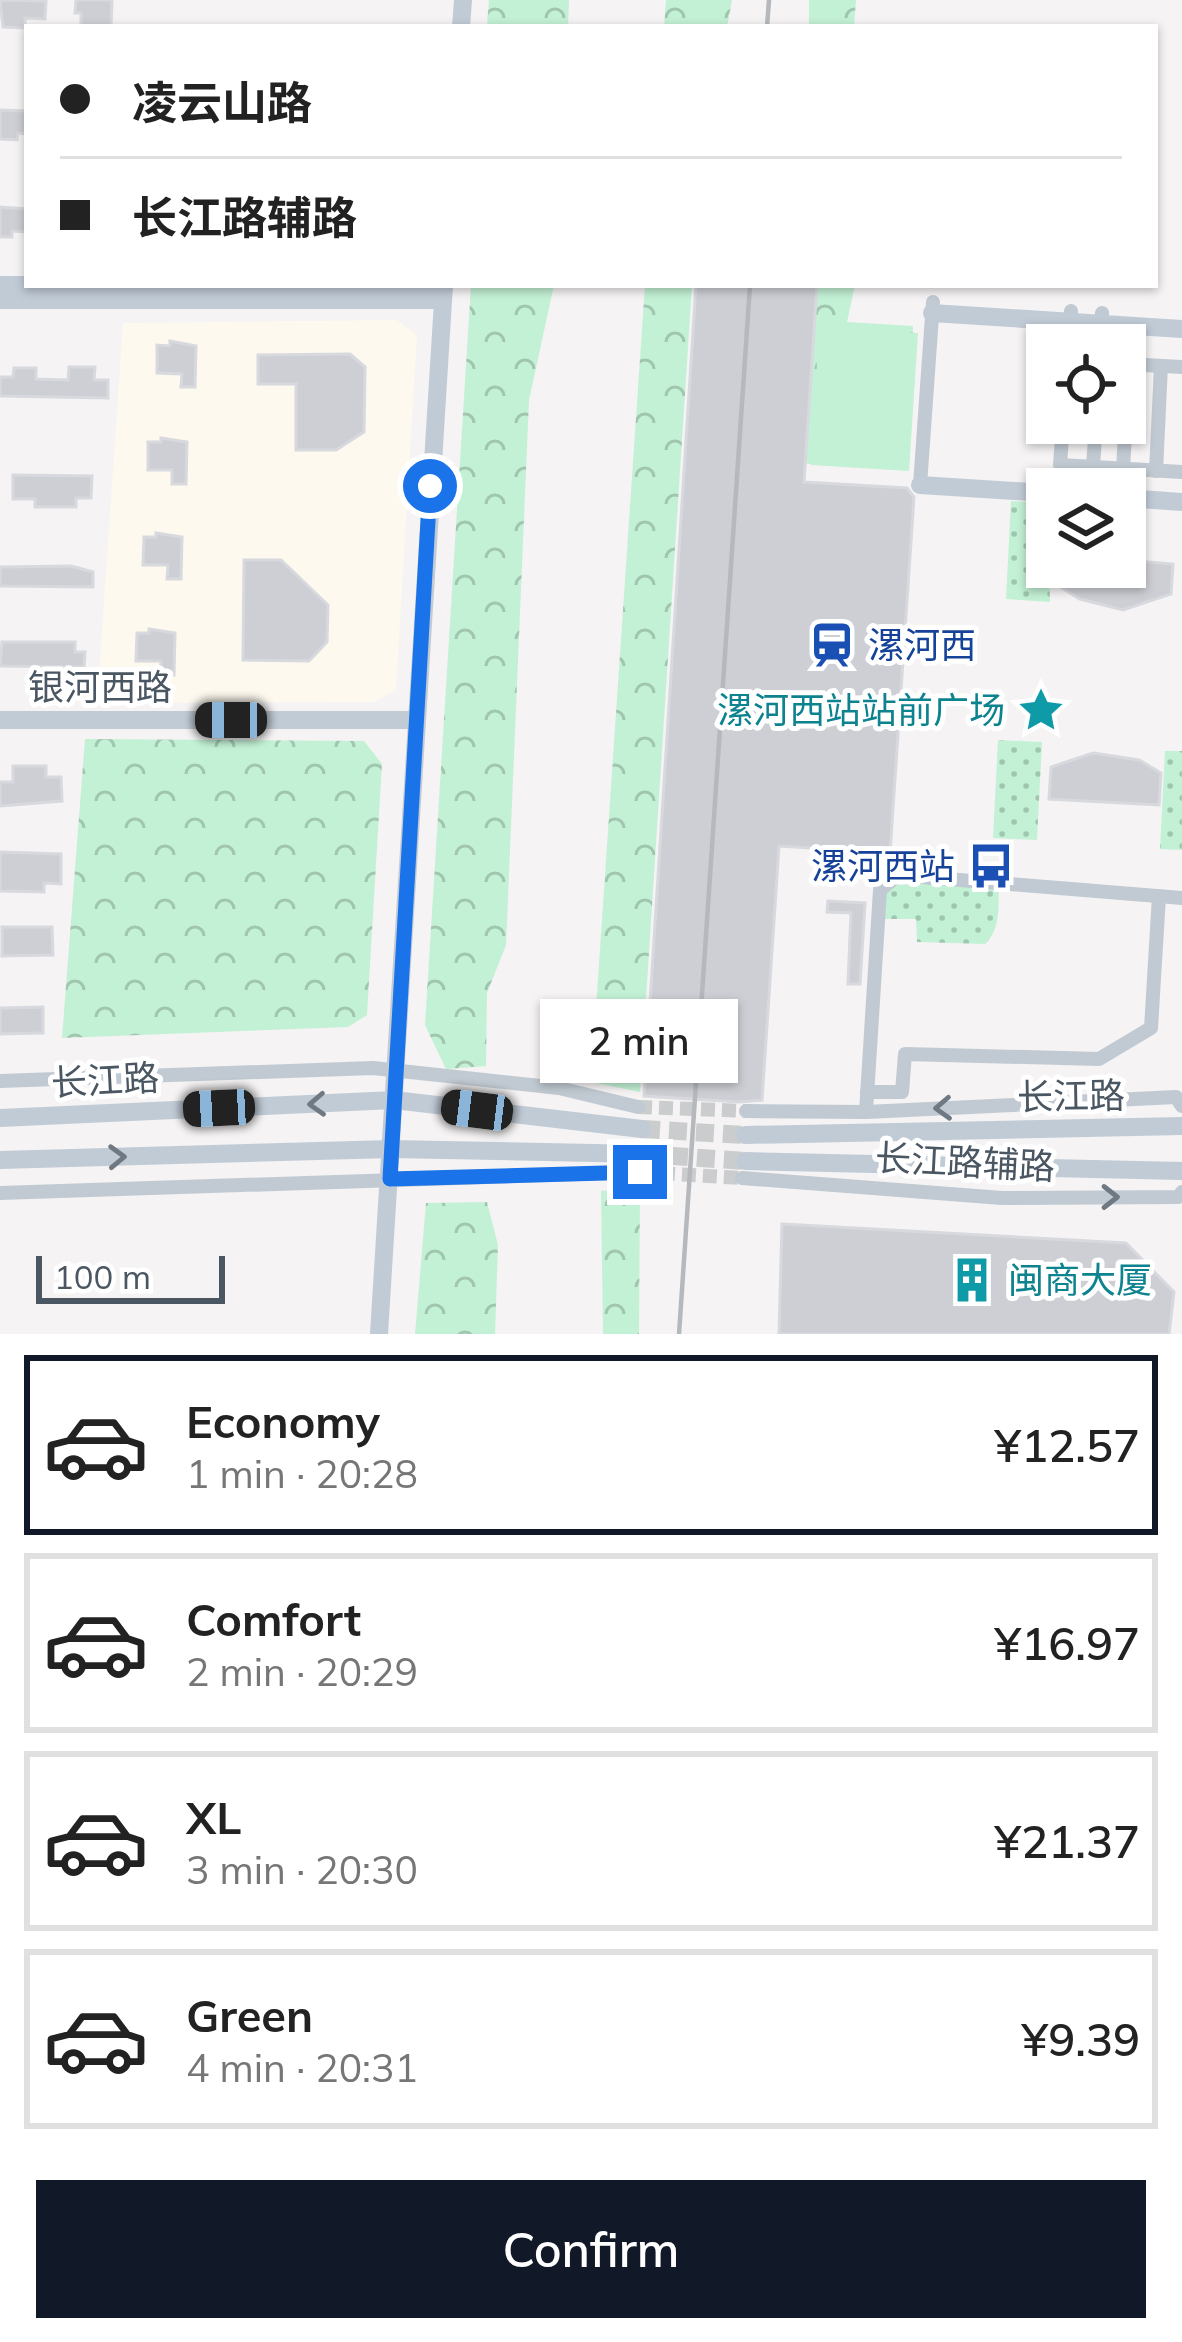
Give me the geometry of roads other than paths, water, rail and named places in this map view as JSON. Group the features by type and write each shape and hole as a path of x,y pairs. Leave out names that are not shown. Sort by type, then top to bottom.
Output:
{"street":[{"path":"266,288 443,290"},
{"path":"0,300 443,290"},
{"path":"379,1334 443,290"},
{"path":"1026,492 920,484 933,308 1182,329"},
{"path":"1070,317 1070,324"},
{"path":"1102,319 1182,318"},
{"path":"1102,319 1102,324"},
{"path":"1146,365 1182,367"},
{"path":"1156,471 1161,366"},
{"path":"1061,444 1060,464 1113,468"},
{"path":"1093,466 1095,444"},
{"path":"1146,470 1182,472"},
{"path":"1146,499 1182,502"},
{"name":"银河西路","path":"0,720 415,720"},
{"path":"866,1112 880,890 886,881 898,874 1182,898"},
{"path":"867,1092 902,1092 905,1054 1099,1059 1151,1028 1159,896"},
{"path":"0,1081 397,1070 559,1088 638,1107"},
{"name":"长江路辅路","path":"746,1112 1180,1099"},
{"name":"长江路","path":"0,1118 394,1100 642,1129"},
{"name":"长江路","path":"745,1135 1182,1126"},
{"path":"0,1160 391,1149 641,1163"},
{"path":"0,1193 390,1179 641,1163"},
{"name":"长江路","path":"744,1169 1182,1171"},
{"name":"长江路辅路","path":"744,1169 1002,1198 1181,1197"}],"tunnel":[{"path":"638,1107 746,1111"},
{"path":"642,1129 745,1135"},
{"path":"643,1154 745,1161"},
{"path":"640,1172 742,1178"}],"railway":[{"path":"767,24 769,0"},
{"path":"679,1334 750,288"}],"place":[{"name":"漯河西","path":"832,645"},
{"name":"漯河西站站前广场","path":"1041,710"},
{"name":"漯河西站","path":"991,866"},
{"name":"闽商大厦","path":"972,1280"}]}
